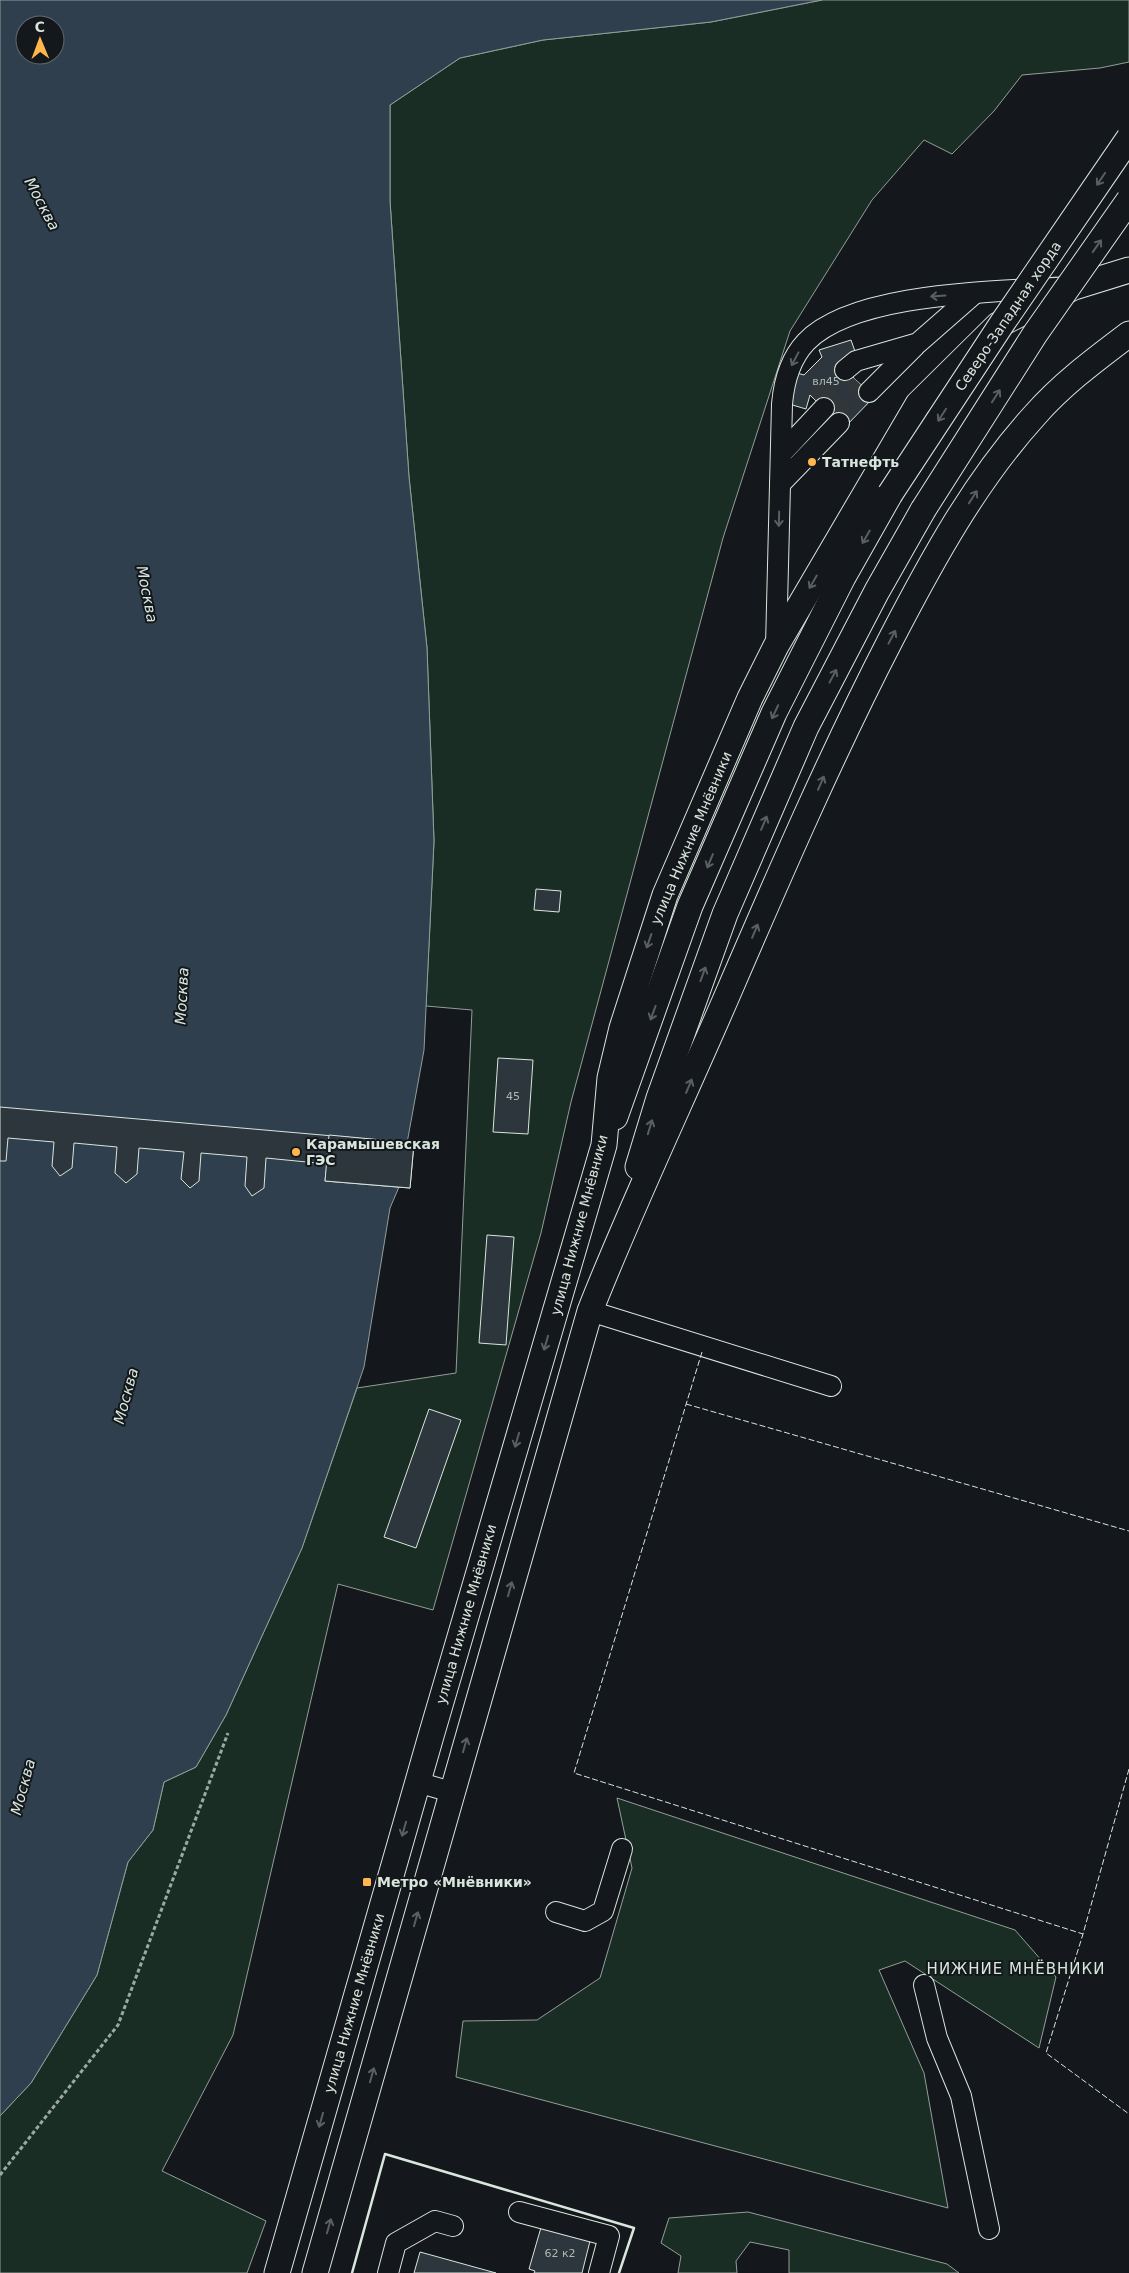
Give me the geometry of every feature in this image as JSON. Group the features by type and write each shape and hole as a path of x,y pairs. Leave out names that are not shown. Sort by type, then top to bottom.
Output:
{"main road":[{"name":"Северо-Западная хорда","path":"604,1145 690,906 774,713 844,576 890,494 1003,322 1129,138"},
{"path":"605,1274 659,1098 725,914 806,727 877,591 923,510 1035,334 1129,200"},
{"name":"улица Нижние Мнёвники","path":"277,2273 417,1782 604,1145 610,1078 622,1028 648,942 665,895 750,698 776,646 918,404 998,325 1074,287 1129,270"},
{"path":"315,2273 590,1311 605,1274 684,1097 778,877 851,716 932,562 985,479 1035,415 1078,373 1129,334"}],"street":[{"path":"776,646 782,404 786,377 799,351 817,332 855,315 898,302 925,297 1074,287"},
{"path":"918,343 885,353 857,381 918,343 974,294"},
{"path":"808,411 828,412 780,469 800,434 808,411"},
{"path":"590,1311 831,1386"},
{"path":"417,1782 451,1792"},
{"path":"556,1912 585,1921 603,1911 622,1849"},
{"path":"924,1985 937,2038 962,2096 990,2229"},
{"path":"519,2212 610,2236 599,2273"},
{"path":"388,2273 396,2243 435,2221 453,2226"}],"path":[{"path":"0,2175 118,2025 228,1732"}],"green space":[{"path":"822,0 1129,0 1129,62 1100,68 1022,75 994,111 952,154 924,140 872,200 790,331 723,538 571,1102 541,1233 433,1610 338,1584 233,2035 162,2171 266,2221 247,2273 0,2273 0,2116 31,2083 97,1975 128,1862 153,1830 164,1782 196,1767 226,1715 302,1548 357,1388 456,1373 472,1010 426,1006 434,841 427,648 409,477 390,201 390,105 460,58 543,40 711,22"},
{"path":"617,1798 1015,1930 1056,1977 1039,2048 905,1961 879,1970 924,2073 948,2208 456,2077 463,2021 537,2020 600,1978 632,1868"},
{"path":"748,2212 947,2264 959,2273 789,2273 789,2250 750,2242 736,2261 737,2273 678,2273 681,2256 661,2243 669,2218"}],"water":[{"name":"Москва","path":"0,0 822,0 711,22 543,40 460,58 390,105 390,201 409,477 427,648 434,841 424,1050 399,1187 390,1208 364,1367 302,1548 226,1715 196,1767 164,1782 153,1830 128,1862 97,1975 31,2083 0,2116 0,1156 7,1115 0,1107"}],"building":[{"path":"851,340 857,357 838,363 874,397 844,428 810,395 806,409 789,404 797,373 804,375 822,357 819,350"},
{"path":"536,889 561,891 559,912 534,910"},
{"path":"498,1058 533,1060 528,1134 493,1132"},
{"name":"Карамышевская ГЭС","path":"0,1107 414,1143 410,1188 325,1181 327,1164 266,1158 264,1188 252,1196 245,1186 247,1157 201,1153 199,1181 190,1188 181,1179 184,1152 139,1148 137,1174 126,1183 115,1173 117,1147 74,1143 72,1168 60,1176 52,1166 54,1142 8,1138 6,1161 0,1161"},
{"name":"Карамышевская ГЭС","path":"329,1135 414,1143 410,1188 325,1181"},
{"path":"487,1235 514,1237 506,1345 479,1343"},
{"path":"429,1409 461,1420 416,1548 384,1537"},
{"path":"542,2224 591,2237 582,2273 534,2273 535,2271 529,2269"},
{"path":"420,2252 496,2273 414,2273"}],"tunnel":[{"path":"816,400 845,370"},
{"path":"831,415 861,385"}],"fence":[{"path":"702,1352 574,1773 1083,1934"},
{"path":"686,1404 1129,1531"},
{"path":"1129,1769 1083,1934 1046,2053 1129,2114"}],"wall":[{"path":"352,2273 385,2154 634,2228 619,2273"}],"place":[{"name":"Татнефть","path":"812,462"},
{"name":"Карамышевская ГЭС","path":"296,1152"},
{"name":"Метро «Мнёвники»","path":"367,1882"}],"district":[{"name":"НИЖНИЕ МНЁВНИКИ","path":"1016,1969"}]}
